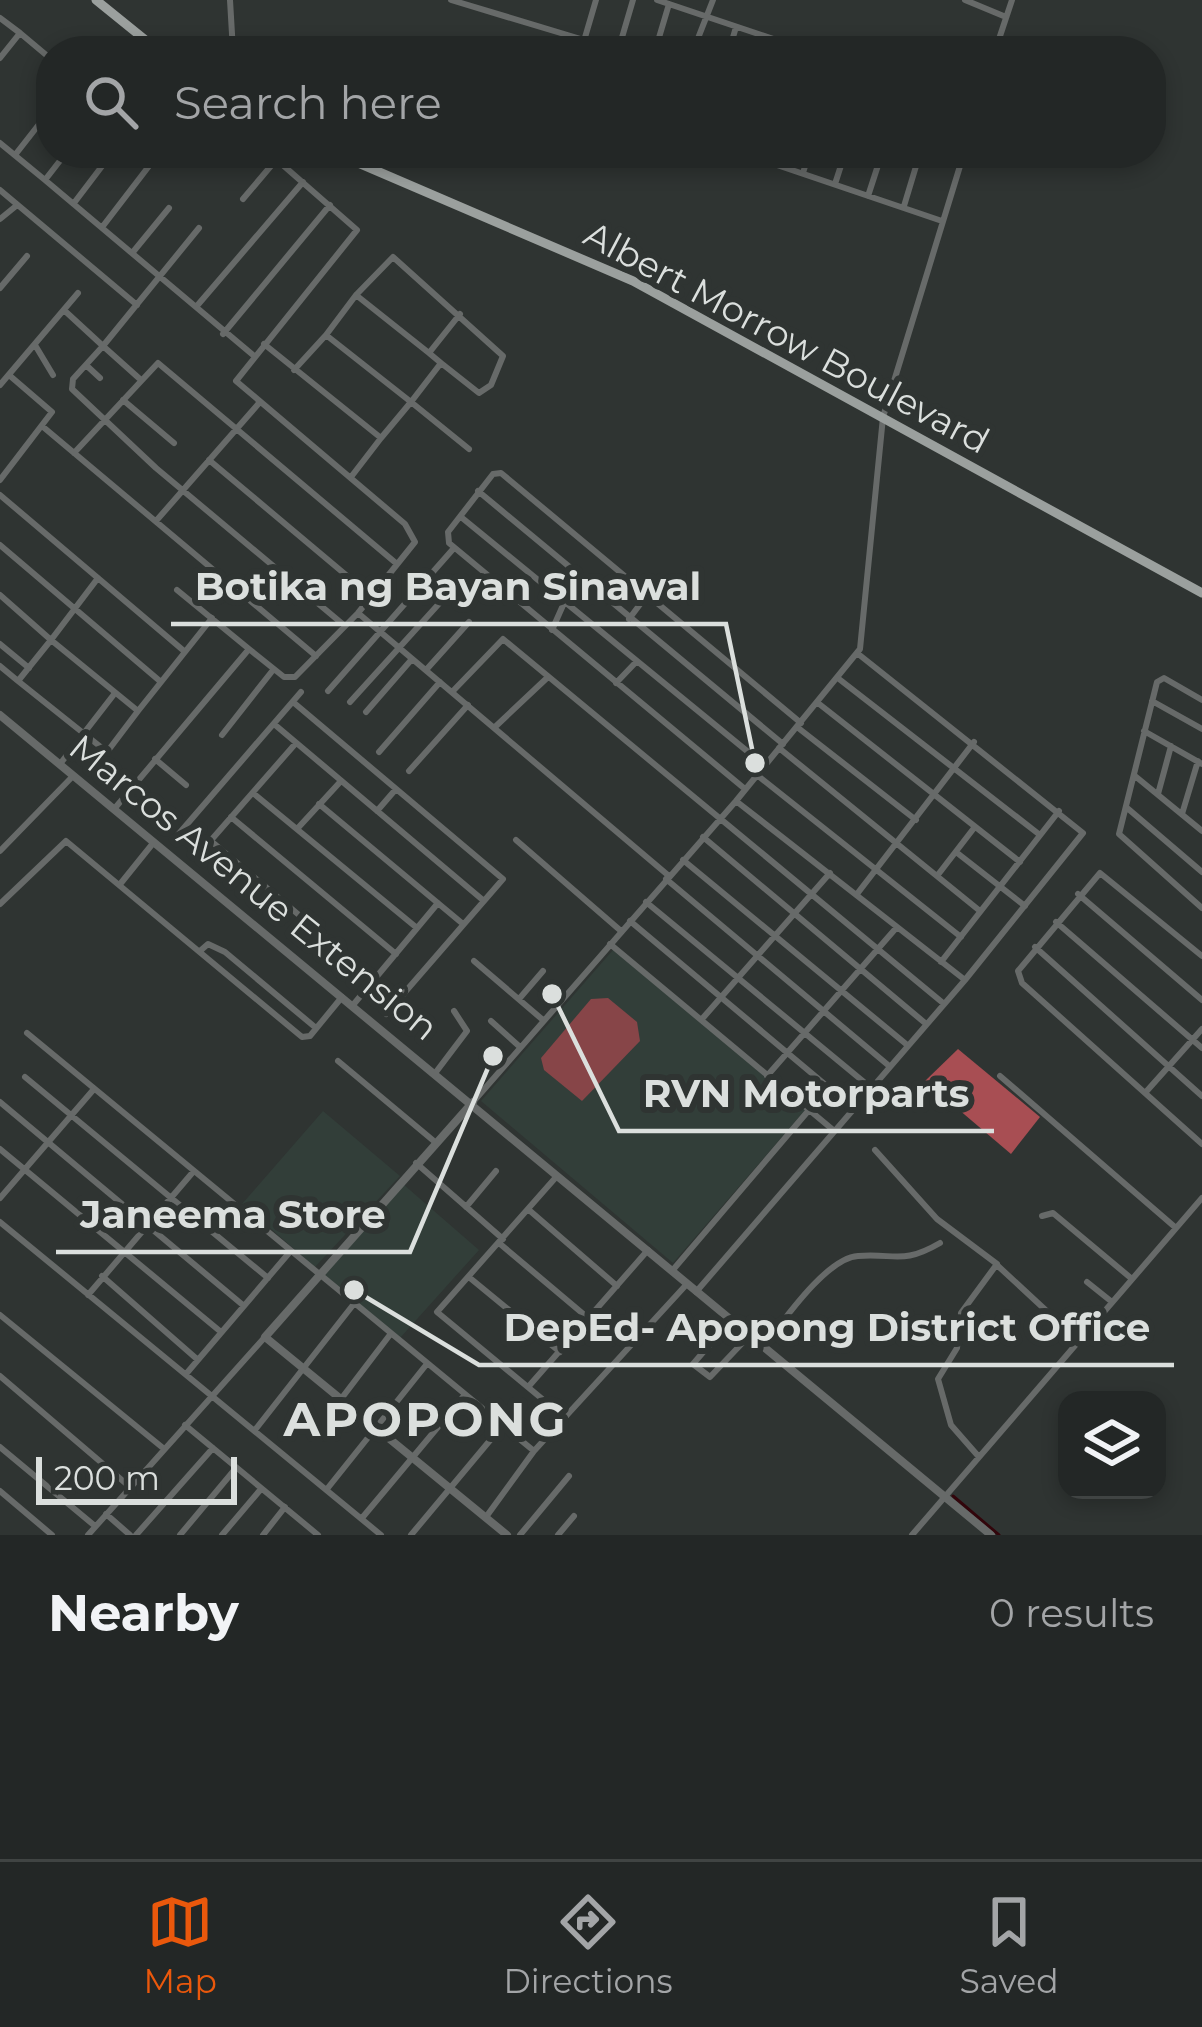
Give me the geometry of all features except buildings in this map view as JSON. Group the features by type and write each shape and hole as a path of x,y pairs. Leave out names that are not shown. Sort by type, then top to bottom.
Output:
{"main road":[{"path":"96,0 138,36"},
{"name":"Albert Morrow Boulevard","path":"369,168 633,281 1202,593"}],"street":[{"path":"230,0 232,36"},
{"path":"451,0 571,36"},
{"path":"585,36 596,0"},
{"path":"622,36 633,0"},
{"path":"656,0 764,36"},
{"path":"698,36 712,0"},
{"path":"965,0 1006,17"},
{"path":"1000,36 1012,0"},
{"path":"659,36 669,4"},
{"path":"0,18 36,46"},
{"path":"733,36 736,27"},
{"path":"0,58 20,34"},
{"path":"14,155 36,128"},
{"path":"0,143 254,356"},
{"path":"45,180 54,168"},
{"path":"73,204 101,168"},
{"path":"102,227 147,168"},
{"path":"243,199 269,168"},
{"path":"178,590 273,670 292,678 358,613 413,546 414,534 236,381 357,230 286,168"},
{"path":"792,168 942,221"},
{"path":"803,173 804,168"},
{"path":"835,184 840,168"},
{"path":"868,196 877,168"},
{"path":"904,206 915,168"},
{"path":"88,1535 473,1102 736,800 857,652 883,416 959,168"},
{"path":"195,308 303,182"},
{"path":"0,190 137,305"},
{"path":"0,218 17,204"},
{"path":"224,334 330,205"},
{"path":"133,253 169,208"},
{"path":"200,227 70,386 182,489 345,626"},
{"path":"0,288 27,256"},
{"path":"294,370 356,296 393,257 500,349 502,360 491,385 479,393 356,296"},
{"path":"0,385 79,292"},
{"path":"64,310 141,380"},
{"path":"429,353 460,314"},
{"path":"326,335 469,449"},
{"path":"264,344 381,438"},
{"path":"35,345 53,375"},
{"path":"351,477 441,363"},
{"path":"74,453 160,364 397,564"},
{"path":"86,365 100,378"},
{"path":"0,480 42,426 50,408 9,375"},
{"path":"123,400 174,443"},
{"path":"156,522 260,402"},
{"path":"42,426 316,656"},
{"path":"209,460 370,596"},
{"path":"745,789 454,548 447,536 493,474 501,473 916,820"},
{"path":"478,491 980,910"},
{"path":"0,494 184,652"},
{"path":"461,517 764,766"},
{"path":"0,545 161,682"},
{"path":"328,691 454,548"},
{"path":"18,681 98,578"},
{"path":"350,702 455,586"},
{"path":"0,595 138,711"},
{"path":"629,619 647,595"},
{"path":"552,630 564,603"},
{"path":"358,613 888,1065"},
{"path":"101,761 212,618"},
{"path":"426,670 469,622"},
{"path":"452,692 501,638 943,1003"},
{"path":"0,644 29,668"},
{"path":"115,808 249,649"},
{"path":"695,1292 965,980 1083,833 857,652"},
{"path":"366,712 412,658"},
{"path":"616,683 637,661"},
{"path":"0,666 107,752"},
{"path":"222,734 273,670"},
{"path":"495,728 548,676"},
{"path":"1202,700 1161,678 1120,837 1202,908"},
{"path":"838,679 1040,835"},
{"path":"379,752 440,682"},
{"path":"176,837 301,692"},
{"path":"60,764 116,694"},
{"path":"1152,700 1202,729"},
{"path":"292,702 503,879 386,1014"},
{"path":"818,703 1020,862"},
{"path":"409,772 467,705"},
{"name":"Marcos Avenue Extension","path":"0,715 991,1535"},
{"path":"274,724 484,901"},
{"path":"1144,731 1200,762 1182,814"},
{"path":"857,894 974,742"},
{"path":"199,854 296,743"},
{"path":"1158,794 1171,746"},
{"path":"155,759 186,785"},
{"path":"0,851 75,774"},
{"path":"757,774 961,937"},
{"path":"1135,776 1202,831"},
{"path":"297,829 341,781"},
{"path":"377,811 396,789"},
{"path":"253,793 417,928"},
{"path":"736,800 965,980"},
{"path":"319,804 464,924"},
{"path":"1126,807 1202,872"},
{"path":"941,962 1060,811"},
{"path":"232,817 396,954"},
{"path":"937,876 974,828"},
{"path":"703,837 926,1024"},
{"path":"516,840 621,931"},
{"path":"211,841 375,979"},
{"path":"0,904 66,842 302,1037 310,1036 342,996"},
{"path":"121,884 154,842"},
{"path":"956,852 1025,906"},
{"path":"683,860 906,1044"},
{"path":"701,1019 830,873"},
{"path":"1202,956 1104,874 1096,874 1021,964 1022,983 1202,1144"},
{"path":"1078,894 1202,1000"},
{"path":"646,902 870,1087"},
{"path":"353,1005 438,903"},
{"path":"630,921 852,1106"},
{"path":"1056,922 1202,1048"},
{"path":"767,1076 898,927"},
{"path":"200,951 211,944 226,952 316,1028"},
{"path":"610,944 832,1130"},
{"path":"1035,947 1202,1096"},
{"path":"474,961 544,1020"},
{"path":"520,999 543,970"},
{"path":"436,1072 467,1031 454,1011"},
{"path":"491,1021 520,1047"},
{"path":"1145,1093 1202,1029"},
{"path":"27,1033 534,1451"},
{"path":"338,1061 435,1142"},
{"path":"1000,1076 1176,1228"},
{"path":"25,1077 268,1278"},
{"path":"1,1194 94,1089"},
{"path":"0,1102 244,1306"},
{"path":"672,1271 808,1110"},
{"path":"0,1149 221,1332"},
{"path":"875,1150 937,1219 997,1264 1079,1341"},
{"path":"416,1163 589,1318"},
{"path":"88,1294 193,1172"},
{"path":"466,1207 496,1172"},
{"path":"559,1174 437,1312 564,1417"},
{"path":"913,1535 1202,1198"},
{"path":"528,1210 617,1286"},
{"path":"1042,1216 1053,1213 1132,1279"},
{"path":"0,1222 381,1535"},
{"path":"763,1348 806,1294 849,1258 908,1259 940,1243"},
{"path":"529,1386 648,1250"},
{"path":"186,1374 289,1252"},
{"path":"979,1457 952,1425 938,1379 957,1348 961,1313 997,1264"},
{"path":"103,1276 198,1360"},
{"path":"469,1277 560,1352"},
{"path":"1087,1282 1112,1302"},
{"path":"486,1517 534,1451 686,1285"},
{"path":"256,1430 352,1305"},
{"path":"0,1315 164,1448"},
{"path":"730,1321 693,1364 710,1377 749,1336"},
{"path":"341,1399 389,1336"},
{"path":"266,1337 507,1535"},
{"path":"327,1489 426,1365"},
{"path":"0,1376 130,1486"},
{"path":"362,1518 463,1397"},
{"path":"185,1425 312,1533"},
{"path":"410,1535 502,1426"},
{"path":"0,1447 95,1526"},
{"path":"106,1514 133,1535 213,1448"},
{"path":"183,1534 236,1468"},
{"path":"520,1535 569,1476"},
{"path":"222,1535 261,1489"},
{"path":"0,1491 52,1535"},
{"path":"262,1535 285,1507"},
{"path":"558,1535 574,1516"}],"shaded area":[{"path":"613,950 806,1109 673,1263 481,1101"},
{"path":"608,998 637,1022 640,1041 582,1101 544,1070 541,1058 591,999"},
{"path":"958,1049 1040,1117 1011,1154 925,1081"},
{"path":"323,1111 400,1176 315,1267 242,1204"},
{"path":"403,1184 479,1250 400,1338 323,1274"}],"waterway":[{"path":"953,1496 999,1535"}],"place":[{"name":"Botika ng Bayan Sinawal","path":"755,763"},
{"name":"RVN Motorparts","path":"552,994"},
{"name":"Janeema Store","path":"493,1056"},
{"name":"DepEd- Apopong District Office","path":"354,1290"}],"district":[{"name":"APOPONG","path":"426,1419"}]}
